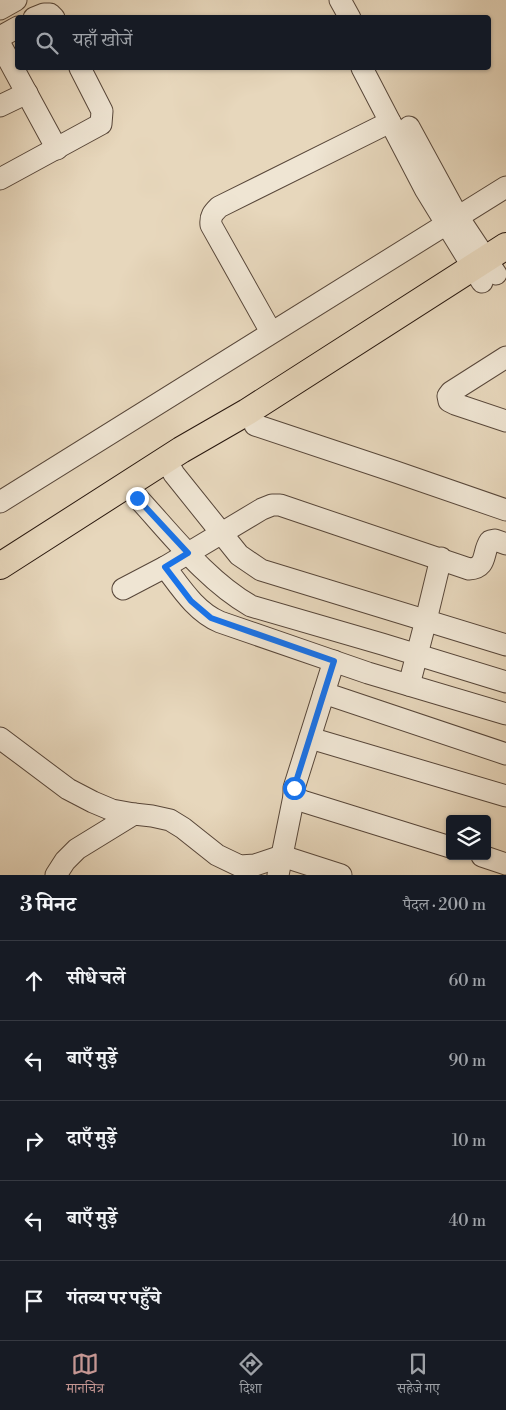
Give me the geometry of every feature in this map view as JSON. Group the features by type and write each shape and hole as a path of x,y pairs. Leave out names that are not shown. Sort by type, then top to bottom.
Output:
{"main road":[{"path":"0,566 170,467 255,425 492,266"},
{"path":"0,585 137,498 170,467 256,407 492,266"}],"street":[{"path":"0,9 16,0"},
{"path":"326,0 334,15"},
{"path":"340,0 348,15"},
{"path":"0,37 15,29"},
{"path":"0,44 57,148"},
{"path":"0,179 101,124 102,112 81,70"},
{"path":"363,70 424,189 492,266"},
{"path":"378,70 452,221"},
{"path":"0,106 27,93"},
{"path":"271,332 211,225 210,219 213,213 219,207 390,122"},
{"path":"0,502 506,187"},
{"path":"501,365 450,392 448,396 449,401 455,404 506,421"},
{"path":"123,590 272,505 280,505 469,569 480,565 488,545 498,543 503,508 255,425"},
{"path":"170,467 239,555 261,570 506,645"},
{"path":"137,498 216,582 234,596 252,606 506,682"},
{"path":"409,685 440,558"},
{"path":"165,567 191,601 211,618 334,661 506,714"},
{"path":"280,866 294,788 334,661"},
{"path":"324,693 506,754"},
{"path":"0,738 68,789 112,810 170,820 218,855 240,866 280,866 341,875"},
{"path":"310,738 506,796"},
{"path":"294,796 302,801 446,846"},
{"path":"56,875 65,861 77,849 134,814"}],"route":[{"path":"137,498 188,553 165,567 191,601 211,618 334,661 294,788"}]}
